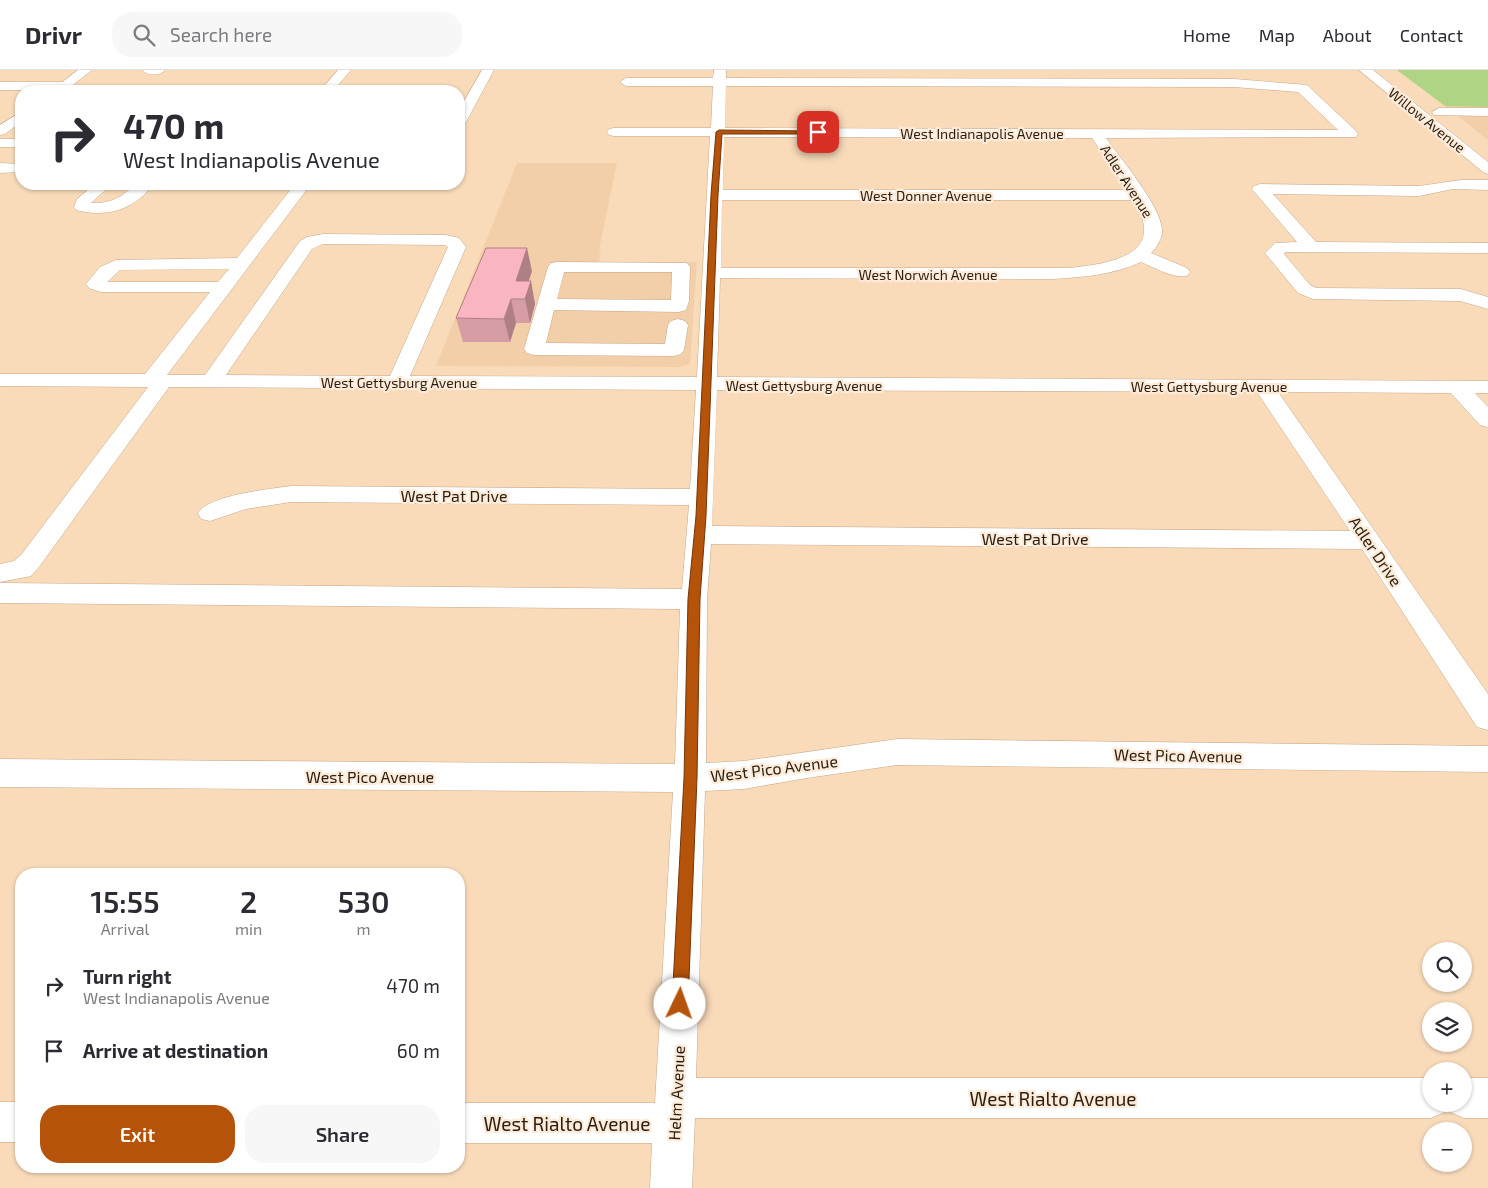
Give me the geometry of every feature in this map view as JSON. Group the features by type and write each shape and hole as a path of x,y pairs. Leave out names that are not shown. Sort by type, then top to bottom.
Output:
{"street":[{"path":"65,85 86,70"},
{"path":"148,70 159,70"},
{"path":"331,85 345,70"},
{"path":"465,111 488,70"},
{"path":"1221,70 1234,83"},
{"name":"Willow Avenue","path":"1366,70 1418,112 1439,121 1486,162"},
{"path":"1377,70 1398,80"},
{"name":"Willow Avenue","path":"1385,70 1460,128"},
{"path":"626,82 720,76 1234,83"},
{"name":"Helm Avenue","path":"672,1188 690,778 694,599 702,497 720,76"},
{"name":"West Indianapolis Avenue","path":"614,132 1351,134 1302,88 1234,83"},
{"path":"0,86 15,86"},
{"path":"1439,112 1488,112"},
{"path":"0,131 15,120"},
{"name":"Adler Avenue","path":"1096,133 1154,222 1151,244 1140,255"},
{"path":"0,143 15,143"},
{"path":"0,168 15,168"},
{"path":"1311,247 1260,190 1419,192 1437,186 1462,183 1488,185"},
{"path":"97,190 82,206 117,207 127,201 138,190"},
{"path":"0,573 22,569 30,561 224,287 298,190"},
{"name":"West Donner Avenue","path":"714,195 1138,195"},
{"path":"1295,229 1314,229"},
{"path":"211,381 306,245 323,239 446,240 453,242 457,247 397,382"},
{"path":"1488,248 1281,247 1274,253 1304,289 1313,294 1461,295 1488,303"},
{"path":"1140,255 1181,272"},
{"name":"West Norwich Avenue","path":"712,273 1053,274 1090,272 1120,265 1140,255"},
{"path":"224,287 101,287 95,284 106,270 116,265 242,264"},
{"path":"557,267 681,267 680,297 674,350 534,349 557,267"},
{"path":"548,304 680,297 710,301"},
{"path":"678,325 709,325"},
{"name":"West Gettysburg Avenue","path":"0,380 1488,387"},
{"name":"Adler Drive","path":"1263,386 1370,540 1488,718"},
{"path":"1457,387 1488,420"},
{"name":"West Pat Drive","path":"210,513 242,501 292,494 702,497"},
{"name":"West Pat Drive","path":"700,535 1370,540"},
{"path":"0,593 694,599"},
{"name":"West Pico Avenue","path":"0,773 690,778 744,775 807,764 897,752 1488,759"},
{"name":"West Rialto Avenue","path":"465,1123 675,1111 1422,1098"},
{"path":"1472,1098 1488,1098"},
{"path":"0,1122 15,1122"}],"shaded area":[{"path":"1445,106 1488,107 1488,140"},
{"path":"517,163 617,163 599,250 601,251 599,262 697,262 690,364 680,367 436,366"}],"green space":[{"path":"1397,70 1488,70 1488,107 1445,106"}],"building":[{"path":"486,248 527,248 516,281 531,281 525,299 511,299 504,319 456,318"}],"route":[{"path":"680,1004 690,778 694,599 701,516 714,195 719,132 818,132"}]}
